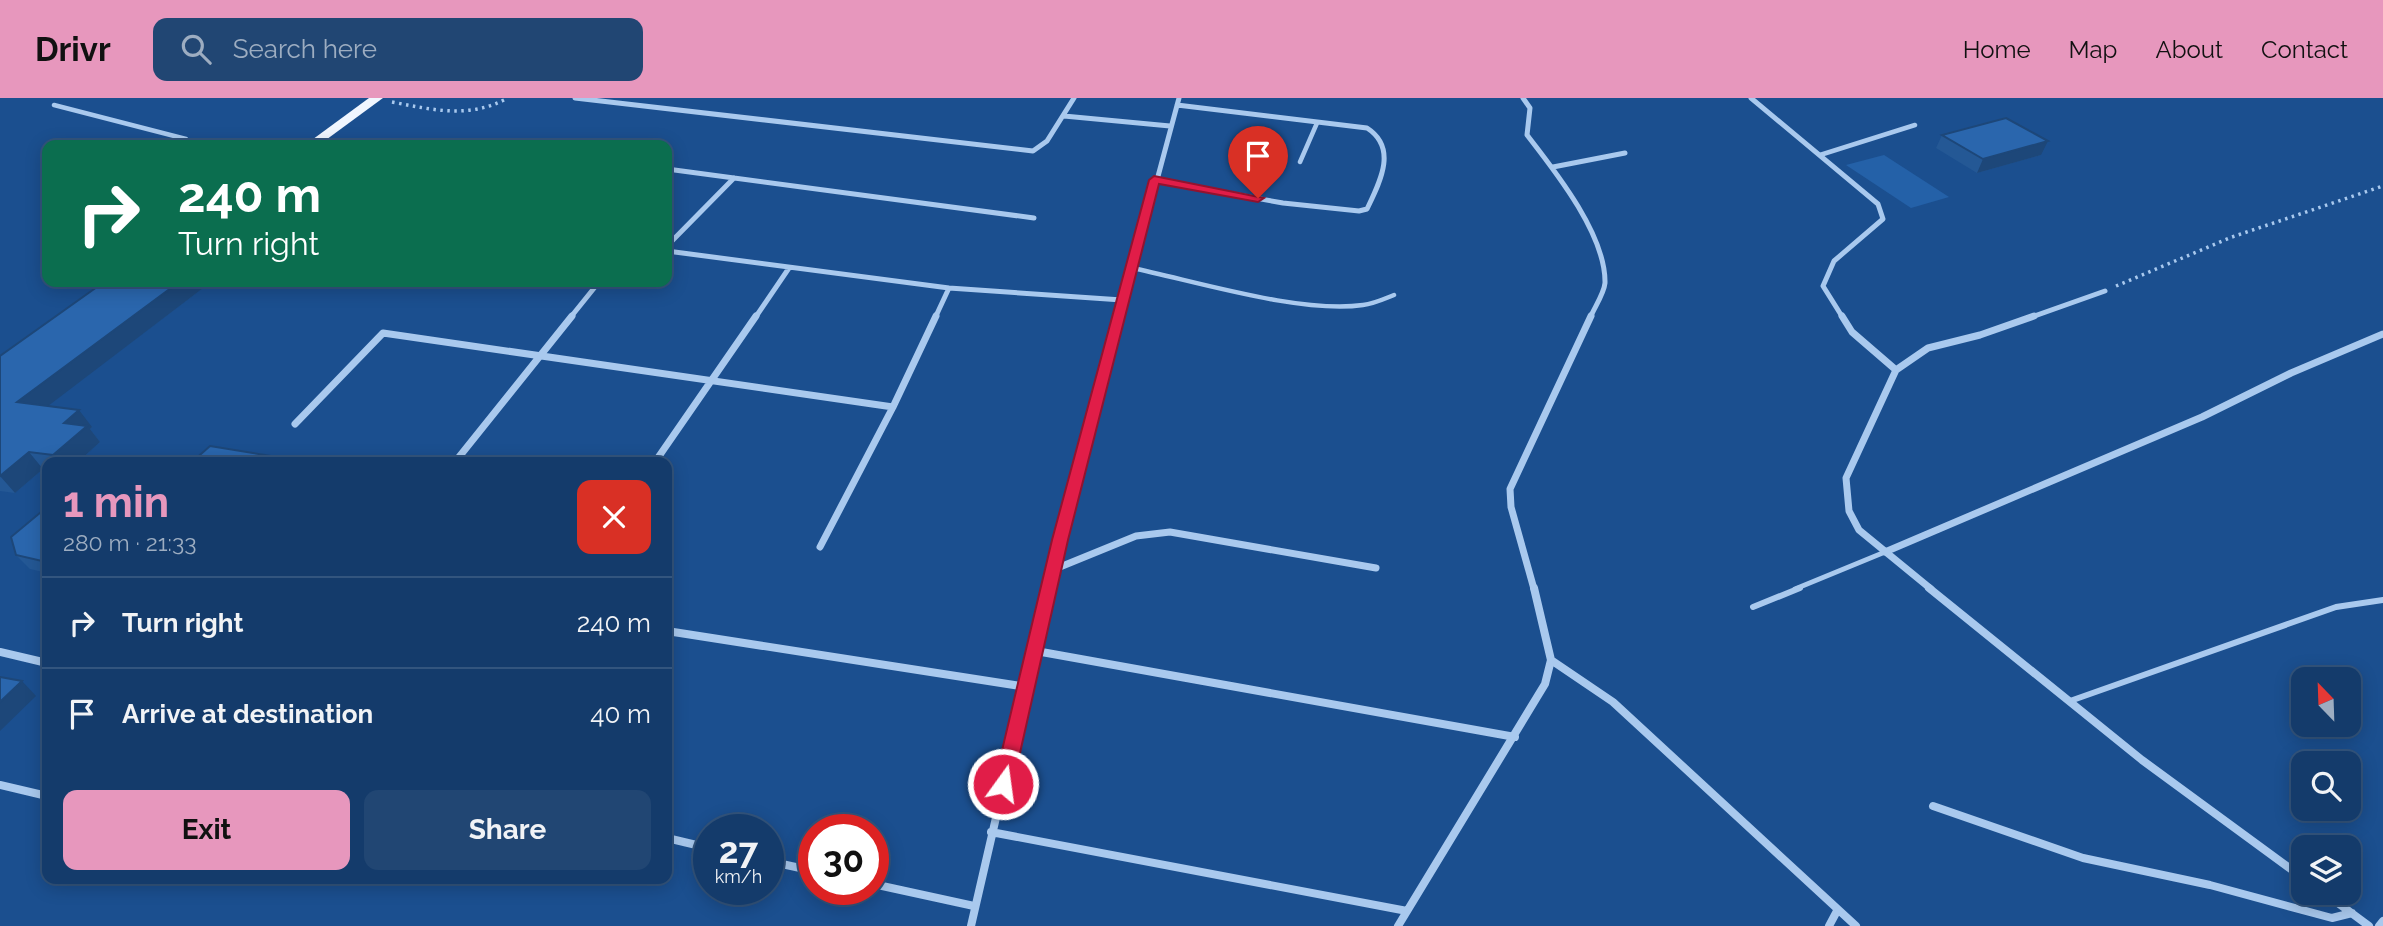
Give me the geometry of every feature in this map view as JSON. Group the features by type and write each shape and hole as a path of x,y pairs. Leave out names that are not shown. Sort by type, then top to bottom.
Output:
{"main road":[{"path":"318,140 377,99"}],"street":[{"path":"575,98 1033,151 1047,141 1074,98"},
{"path":"1398,926 1515,737 1545,684 1551,660 1547,635 1511,507 1510,489 1605,285 1604,265 1596,247 1553,167 1527,135 1530,108 1523,98"},
{"path":"1753,99 1878,204 1883,219 1834,261 1823,286 1852,332 1896,370"},
{"path":"971,926 991,832 1122,300 1154,180 1178,102 1367,128 1378,133 1382,140 1384,172 1367,209 1359,211 1283,203 1154,180"},
{"path":"1064,116 1170,126"},
{"path":"1553,167 1625,153"},
{"path":"672,170 1034,218"},
{"path":"672,243 734,178"},
{"path":"672,249 789,268 948,288 1122,300"},
{"path":"658,457 789,268"},
{"path":"459,457 595,287"},
{"path":"820,547 893,407 948,288"},
{"path":"2105,291 1980,335 1928,348 1896,370 1846,478 1849,511 1859,530 1885,552 2176,785 2291,869"},
{"path":"295,424 383,333 711,383 893,407"},
{"path":"1885,552 2043,482 2202,417 2291,373 2383,334"},
{"path":"1055,569 1136,536 1170,532 1376,568"},
{"path":"672,632 1027,687"},
{"path":"1036,651 1515,737"},
{"path":"0,652 42,662"},
{"path":"1551,660 1613,702 1856,926"},
{"path":"0,785 42,795"},
{"path":"1933,806 2083,858 2210,885 2332,918 2352,913"},
{"path":"991,832 1406,911"},
{"path":"672,839 693,844"},
{"path":"889,887 974,906"},
{"path":"2341,905 2369,926"},
{"path":"1829,926 1837,911"},
{"path":"2379,926 2383,921"}],"lane":[{"path":"1753,99 1763,98"},
{"path":"54,105 187,140"},
{"path":"1300,162 1317,123"},
{"path":"1820,155 1915,125"},
{"path":"1132,268 1293,302 1341,307 1366,305 1394,295"},
{"path":"1753,607 1885,552"},
{"path":"2070,701 2336,607 2383,600"}],"path":[{"path":"377,99 466,114 491,109 508,98"},
{"path":"2105,291 2232,237 2383,186"}],"shaded area":[{"path":"1884,155 1949,197 1911,208 1846,165"}],"building":[{"path":"2006,118 2048,141 1983,159 1942,135"},
{"path":"97,287 172,287 17,402 79,410 64,423 87,426 53,455 29,452 0,476 0,356"},
{"path":"210,446 277,457 198,457"},
{"path":"42,511 42,561 16,555 11,537"},
{"path":"0,677 22,681 0,702"}],"route":[{"path":"1003,784 1060,540 1154,180 1258,198"}]}
